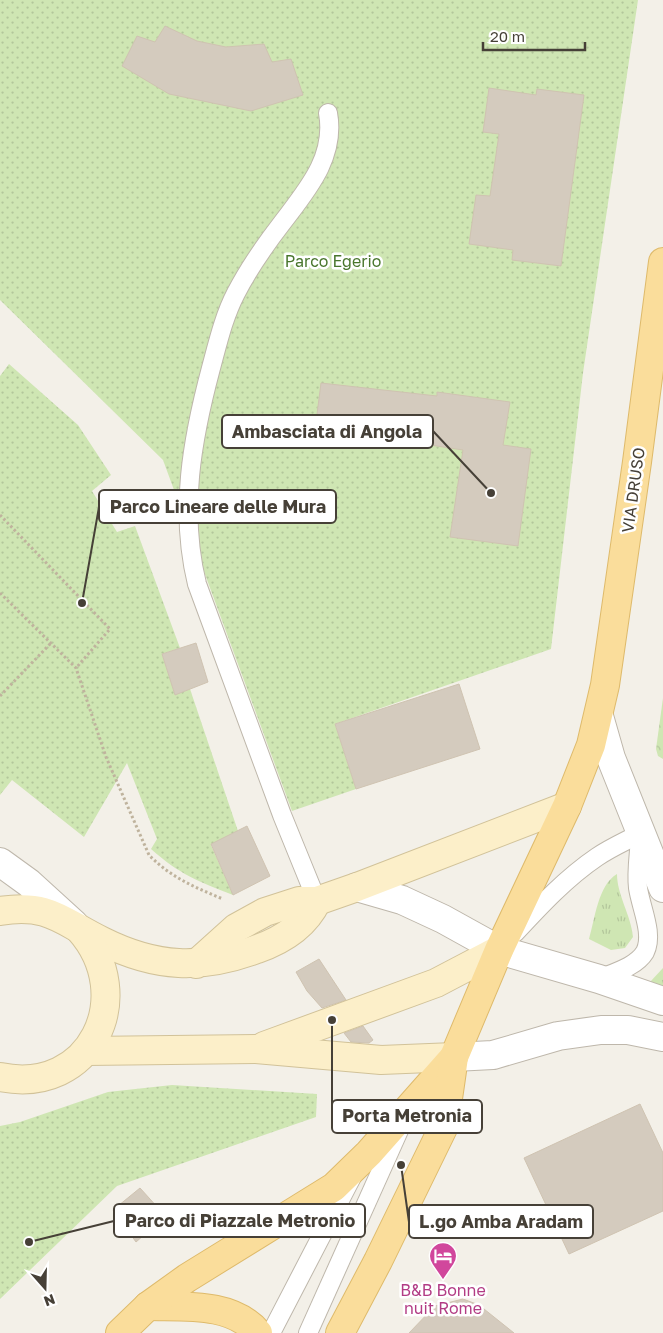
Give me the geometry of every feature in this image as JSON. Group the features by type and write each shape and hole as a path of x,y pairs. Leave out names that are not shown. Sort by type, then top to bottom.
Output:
{"main road":[{"name":"VIA DRUSO","path":"454,1057 499,950 567,806 591,745 599,716 637,462 663,262"},
{"path":"196,964 236,928 266,912 299,902 317,901 357,887 567,806"},
{"path":"0,911 26,908 38,909 54,914 118,949 172,964 196,964 237,956 279,941 303,922 317,901"},
{"path":"0,1077 24,1080 41,1078 67,1066 86,1051 102,1023 106,1006 106,986 96,951 79,928"},
{"path":"256,1049 436,983 499,950"},
{"path":"86,1051 256,1049 381,1060 454,1057"},
{"path":"120,1333 148,1306 212,1263 320,1198 358,1163 454,1057"},
{"path":"340,1333 378,1261 444,1126 454,1057"},
{"path":"148,1306 202,1307 223,1312 241,1318 258,1333"}],"street":[{"path":"599,716 610,758 663,888"},
{"path":"0,862 30,883 79,928"},
{"path":"357,887 402,900 443,919 499,950 599,978 663,1001"},
{"path":"454,1057 494,1054 558,1036 601,1030 628,1030 663,1037"}],"lane":[{"path":"317,901 282,815 197,584 190,555 188,511 191,467 199,411 225,319 236,293 253,264 318,173 326,153 330,131 328,112"},
{"path":"499,950 538,908 579,870 599,856 641,833"},
{"path":"599,978 637,961 644,954 648,944 648,934 638,883 641,833"},
{"path":"308,1333 399,1132 408,1107"},
{"path":"271,1333 358,1163"}],"path":[{"path":"0,515 110,629 76,668"},
{"path":"0,592 76,668 106,757 149,855 160,866 188,885 231,902"},
{"path":"0,696 51,643"}],"green space":[{"name":"Parco Egerio","path":"0,0 638,0 583,373 551,649 335,724 356,789 292,811 163,460 0,300"},
{"path":"9,364 78,425 111,475 92,491 117,532 135,526 180,648 162,654 175,694 190,689 238,831 211,845 233,895 190,876 171,865 151,849 157,839 127,763 84,837 12,780 0,795 0,376"},
{"path":"663,698 663,759 658,756 656,749"},
{"path":"617,874 619,890 630,921 633,937 625,948 611,950 589,939 601,894 605,886"},
{"path":"663,968 663,987 650,982"},
{"path":"172,1085 317,1094 316,1117 117,1186 0,1299 0,1126 20,1122 108,1092"}],"building":[{"path":"165,26 197,41 226,47 264,44 272,62 291,59 303,95 251,111 169,94 122,66 137,36 155,42"},
{"path":"489,88 536,95 537,89 584,95 561,266 512,260 513,250 469,244 476,195 490,196 499,134 483,132"},
{"path":"321,383 437,396 437,392 510,402 503,445 531,449 518,546 450,537 463,450 430,445 430,443 315,430"},
{"path":"196,643 208,682 175,695 162,654"},
{"path":"459,684 480,749 356,789 335,724"},
{"path":"247,826 270,876 233,895 211,844"},
{"path":"319,959 346,1000 322,1008 307,991 296,972"},
{"path":"363,1026 373,1040 369,1043 351,1042 344,1033"},
{"path":"640,1104 663,1153 663,1211 569,1254 524,1158"},
{"path":"140,1188 169,1220 152,1228 136,1242 113,1210"},
{"path":"463,1299 479,1305 514,1333 409,1333 435,1306"}],"place":[{"name":"Ambasciata di Angola","path":"491,493"},
{"name":"Parco Lineare delle Mura","path":"82,603"},
{"name":"Porta Metronia","path":"332,1020"},
{"name":"L.go Amba Aradam","path":"401,1165"},
{"name":"Parco di Piazzale Metronio","path":"29,1242"},
{"name":"B&B Bonne nuit Rome","path":"443,1280"}]}
